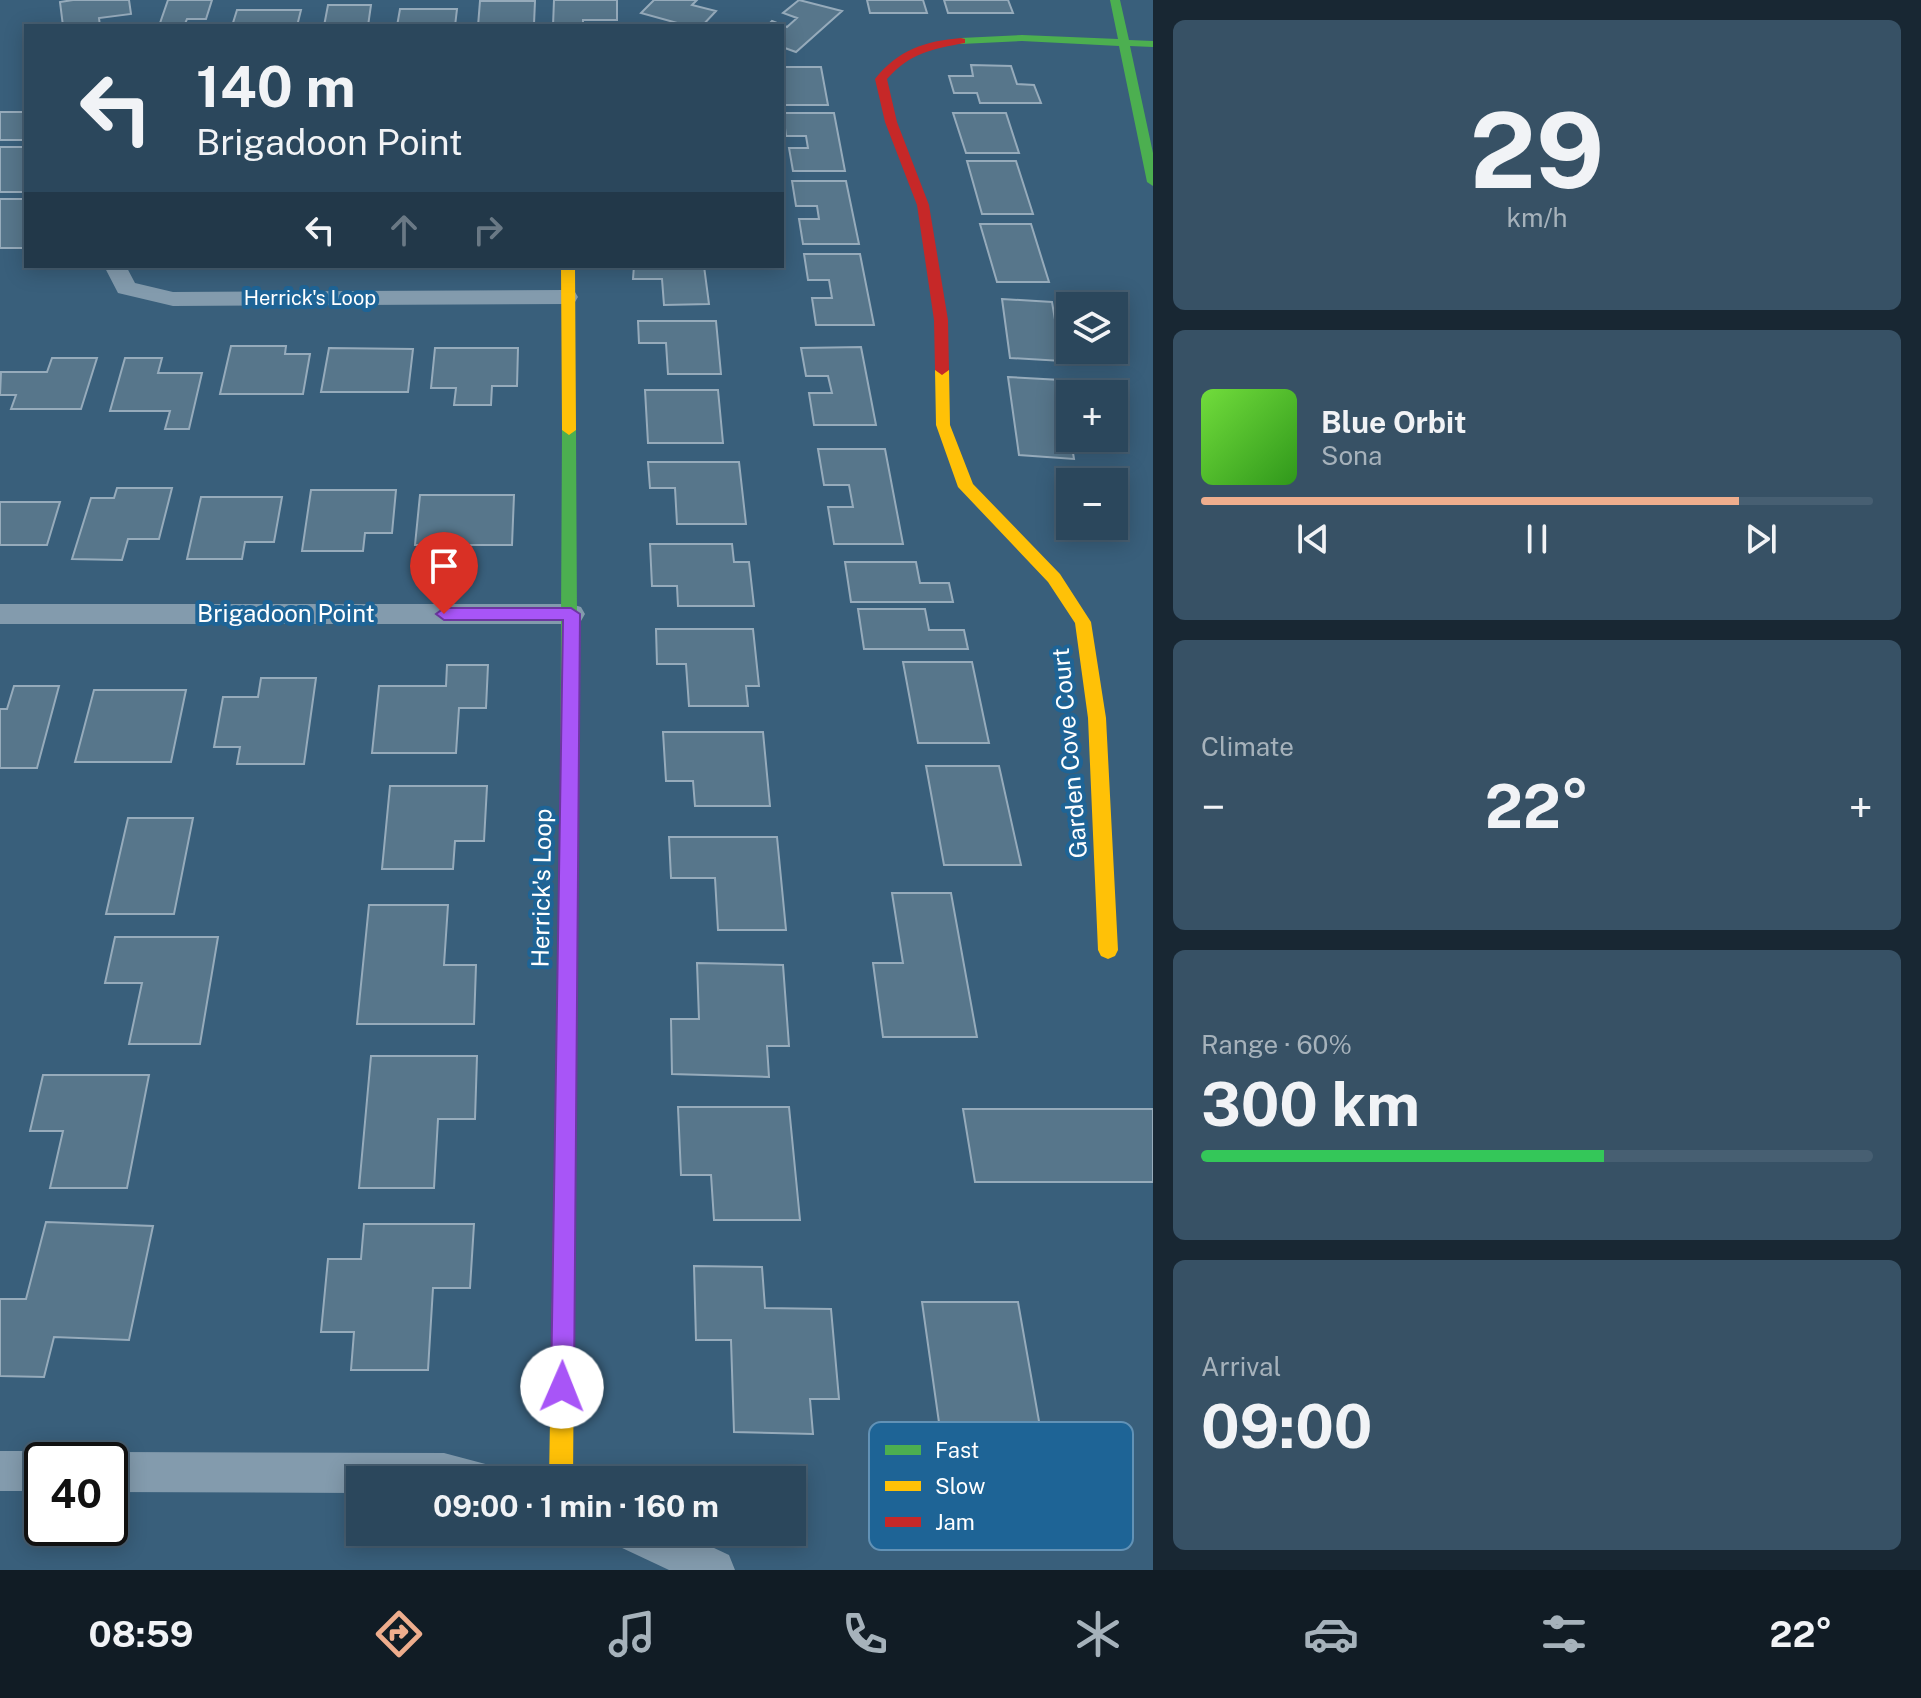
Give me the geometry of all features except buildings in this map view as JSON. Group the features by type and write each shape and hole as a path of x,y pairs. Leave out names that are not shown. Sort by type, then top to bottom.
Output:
{"street":[{"path":"1115,0 1153,182"},
{"name":"Garden Cove Court","path":"1108,950 1097,718 1083,622 1054,578 966,487 943,425 941,320 923,205 891,122 881,79 901,56 933,44 980,39 1153,44"},
{"name":"Herrick's Loop","path":"116,268 126,288 173,299 567,297"},
{"name":"Herrick's Loop","path":"561,1466 571,614 568,268"},
{"name":"Brigadoon Point","path":"0,614 571,614"},
{"path":"0,1471 24,1471"},
{"path":"128,1472 346,1473"},
{"path":"664,1546 714,1570"}],"traffic: fast":[{"path":"1115,0 1153,182"},
{"path":"961,41 1022,38 1153,44"},
{"path":"569,430 569,816"}],"traffic: slow":[{"path":"568,268 569,430"},
{"path":"942,370 943,425 966,487 1054,578 1083,622 1097,718 1108,950"},
{"path":"561,1466 569,816"}],"traffic: jam":[{"path":"942,370 941,320 923,205 891,122 881,79 898,61 916,50 961,41"}],"route":[{"path":"444,614 571,614 562,1387"}]}
